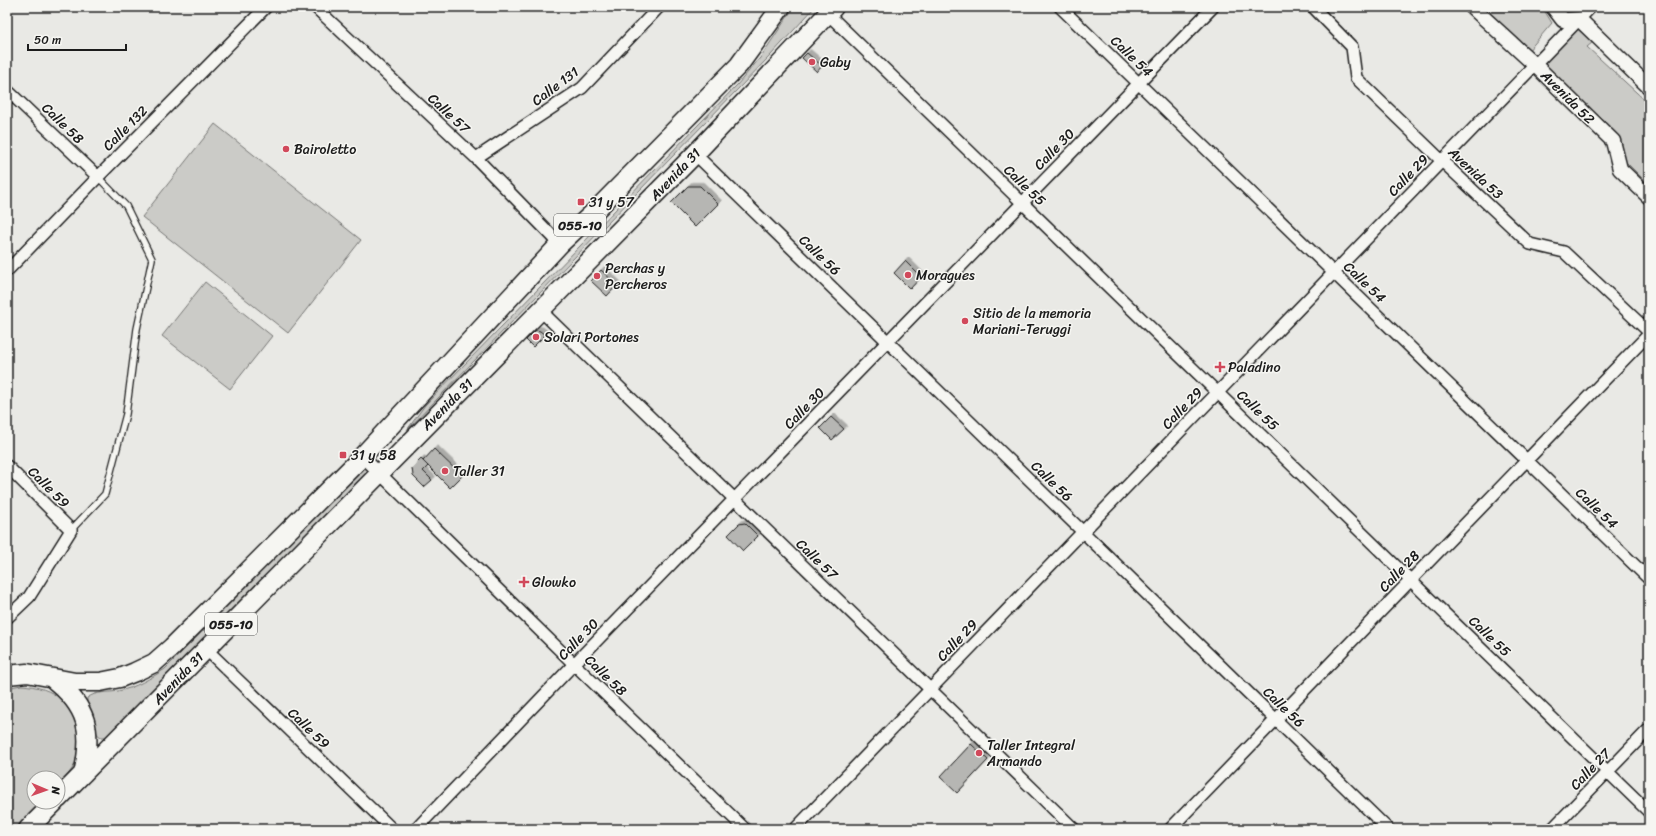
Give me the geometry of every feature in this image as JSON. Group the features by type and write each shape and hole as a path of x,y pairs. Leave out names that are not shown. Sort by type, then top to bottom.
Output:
{"highway":[{"name":"Avenida 31","path":"7,675 27,673 75,682 100,682 130,674 154,663 172,647 362,456 560,244 593,213 739,65 767,29 781,7"},
{"name":"Avenida 31","path":"66,792 695,154 831,10"},
{"path":"53,679 65,688 77,702 85,721 88,740 84,774"},
{"path":"28,829 48,810"}],"street":[{"name":"Calle 132","path":"7,271 266,7"},
{"name":"Calle 57","path":"315,7 476,158 560,244"},
{"name":"Calle 131","path":"476,158 582,88 659,7"},
{"name":"Calle 54","path":"1060,7 1649,579"},
{"name":"Calle 30","path":"416,829 574,664 888,343 1213,7"},
{"name":"Avenida 53","path":"1313,7 1352,47 1356,78 1530,244 1564,252 1649,333"},
{"name":"Avenida 52","path":"1472,7 1535,65 1613,141 1620,169 1649,197"},
{"path":"1553,7 1563,20 1579,19 1649,87"},
{"name":"Calle 29","path":"795,829 1591,7"},
{"name":"Calle 55","path":"831,10 1023,203 1649,812"},
{"name":"Calle 58","path":"7,90 98,177"},
{"name":"Calle 56","path":"695,154 1388,829"},
{"name":"Calle 57","path":"540,310 1074,829"},
{"name":"Calle 28","path":"1170,829 1649,333"},
{"name":"Calle 58","path":"362,456 745,829"},
{"name":"Calle 59","path":"7,466 71,530"},
{"path":"7,618 29,597 71,530"},
{"name":"Calle 59","path":"206,649 392,829"},
{"name":"Calle 27","path":"1552,829 1649,729"}],"lane":[{"path":"71,530 105,494 126,414 137,329 152,259 126,206 98,177"}],"shaded area":[{"path":"794,7 815,7 771,55 407,430 425,405 737,85 760,58"},
{"path":"1482,7 1542,7 1552,23 1528,51"},
{"path":"1575,27 1593,42 1587,47 1649,104 1649,185 1623,159 1543,63"},
{"path":"215,124 361,240 288,333 142,217"},
{"path":"205,282 272,336 230,389 162,336"},
{"path":"368,464 371,468 107,737 101,737 97,734 93,714 87,704 87,698 98,693 131,688 165,669"},
{"path":"21,685 33,686 53,693 68,706 77,725 79,737 79,748 75,764 66,777 66,770 26,770 26,810 34,810 15,829 7,823 7,688"}],"building":[{"name":"Gaby","path":"807,53 822,66 817,72 802,58"},
{"path":"688,186 700,186 718,204 695,227 671,203"},
{"name":"Moragues","path":"905,261 921,277 910,289 894,273"},
{"path":"601,270 617,285 607,296 591,281"},
{"name":"Solari Portones","path":"536,330 545,335 533,347 526,340"},
{"path":"831,417 844,429 832,440 820,428"},
{"name":"Taller 31","path":"434,449 462,476 450,488 423,461"},
{"path":"421,459 428,466 423,471 432,480 424,487 413,476 412,468"},
{"path":"745,523 758,536 743,551 728,535 739,524"},
{"path":"971,744 988,760 957,793 940,777"}],"place":[{"name":"Gaby","path":"812,62"},
{"name":"Bairoletto","path":"286,149"},
{"name":"31 y 57","path":"581,202"},
{"name":"Moragues","path":"908,275"},
{"name":"Perchas y Percheros","path":"597,276"},
{"name":"Sitio de la memoria Mariani-Teruggi","path":"965,321"},
{"name":"Solari Portones","path":"536,337"},
{"name":"Paladino","path":"1220,367"},
{"name":"31 y 58","path":"343,455"},
{"name":"Taller 31","path":"445,471"},
{"name":"Glowko","path":"524,582"},
{"name":"Taller Integral Armando","path":"979,753"}]}
